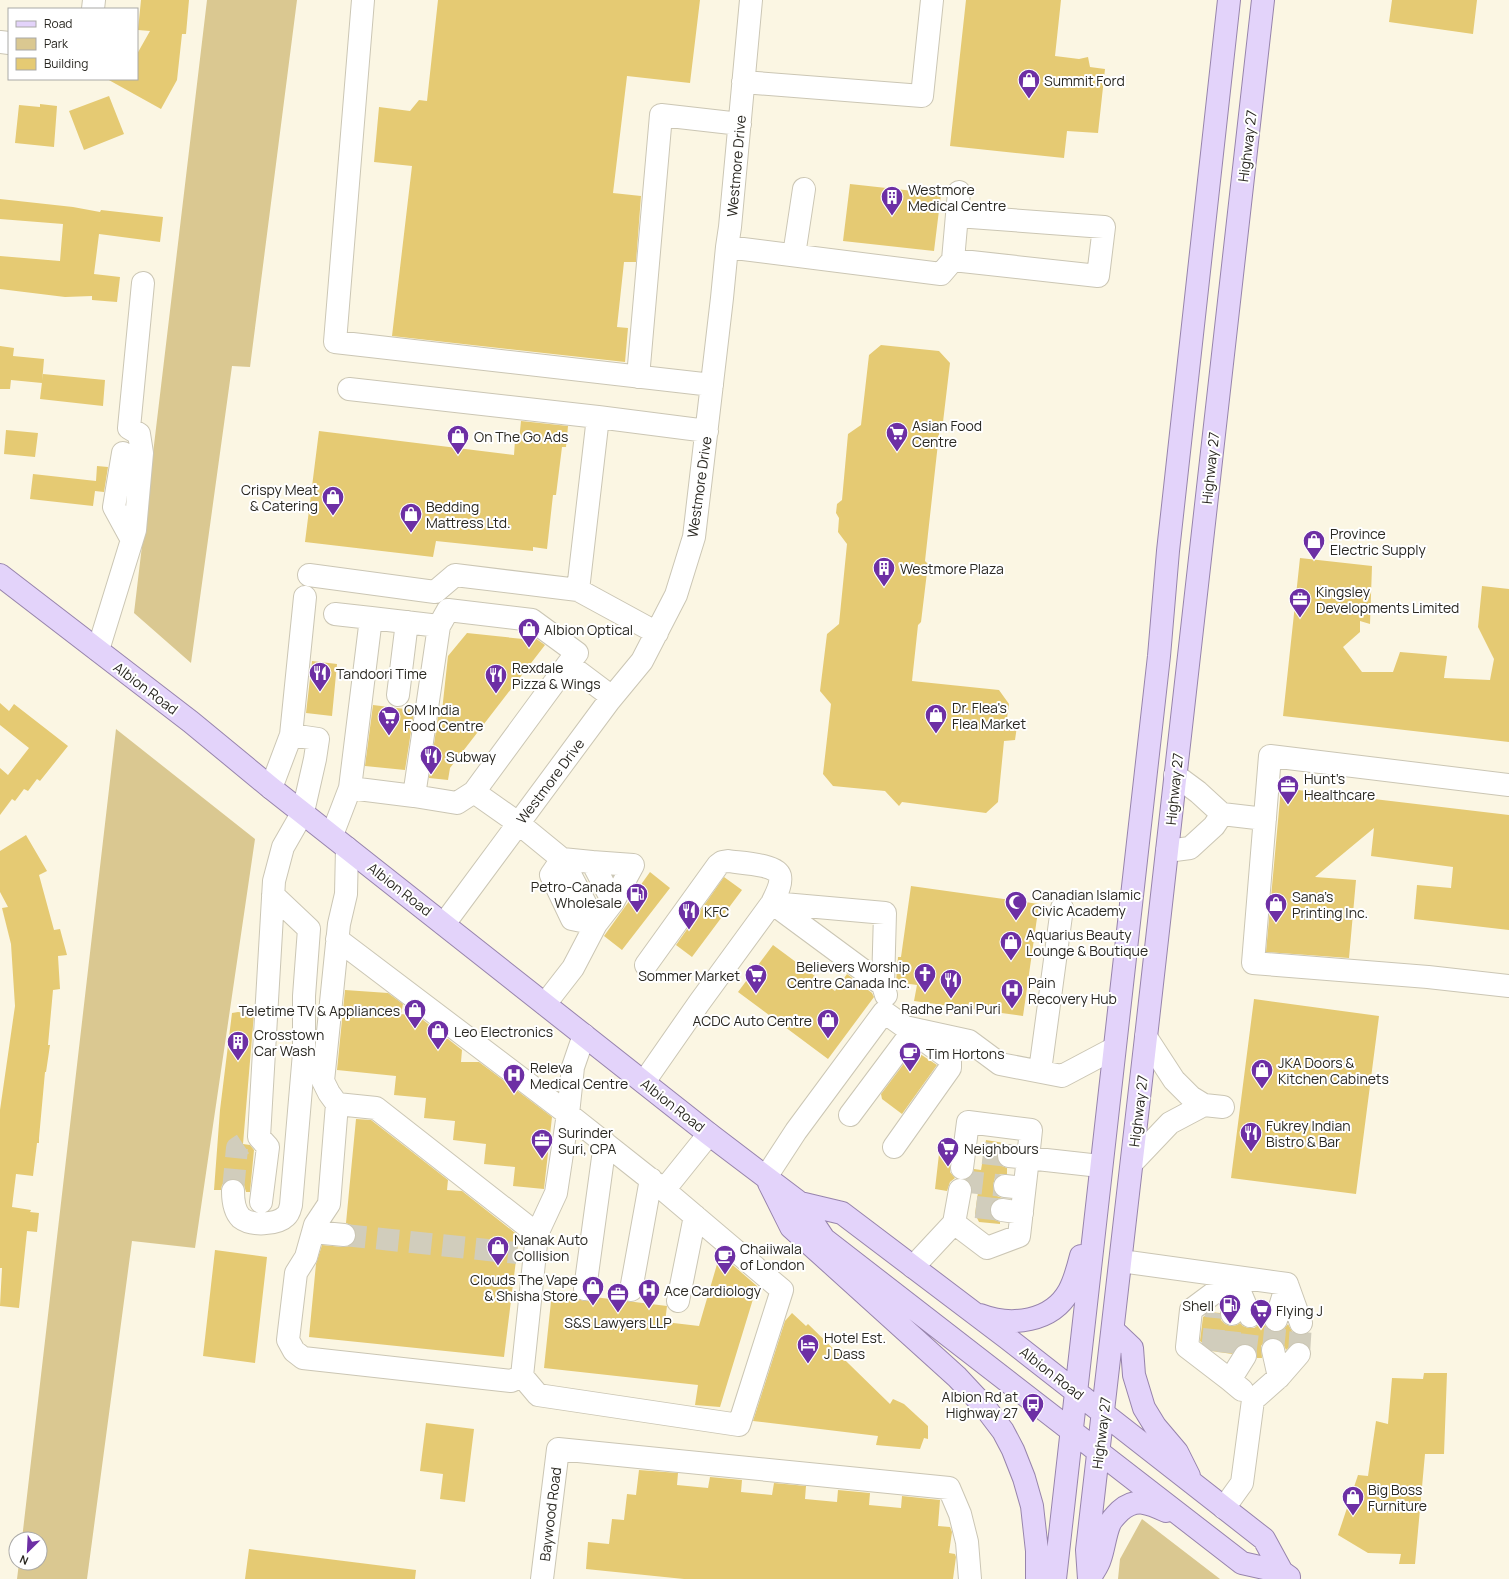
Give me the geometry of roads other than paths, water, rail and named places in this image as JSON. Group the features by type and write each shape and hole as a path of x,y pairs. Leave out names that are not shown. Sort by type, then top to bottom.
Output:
{"main road":[{"name":"Highway 27","path":"1055,1579 1158,656 1228,0"},
{"name":"Highway 27","path":"1089,1579 1087,1550 1263,0"},
{"name":"Albion Road","path":"0,575 191,722 271,788 709,1134 800,1203 824,1239 1098,1452 1242,1563 1287,1575"},
{"path":"766,1177 792,1227 957,1377 984,1406 1003,1431 1022,1471 1032,1506 1037,1551 1037,1579"},
{"name":"Albion Road","path":"800,1203 842,1212 974,1312 1264,1539 1287,1575"},
{"path":"974,1312 995,1319 1013,1321 1034,1318 1046,1314 1059,1304 1068,1292 1076,1276 1082,1253 1093,1236"},
{"path":"1113,1330 1132,1348 1134,1375 1144,1408 1155,1426 1177,1452 1192,1483"},
{"path":"1089,1579 1100,1561 1110,1522 1126,1506 1134,1502 1143,1502 1187,1520"}],"street":[{"path":"363,0 335,342 712,385"},
{"name":"Westmore Drive","path":"444,924 612,697 642,661 676,595 694,537 707,431 726,247 730,227 751,0"},
{"path":"743,82 922,96 932,0"},
{"path":"638,377 662,115 740,124"},
{"path":"794,255 804,189"},
{"path":"726,247 941,274 953,260 959,192"},
{"path":"953,260 1098,276 1104,227 957,216"},
{"path":"98,650 135,530 142,453 139,434 129,428 143,283"},
{"path":"349,389 598,417 707,431"},
{"path":"578,590 598,417"},
{"path":"123,453 114,507 132,540"},
{"path":"309,575 435,592 455,575 578,590 657,633"},
{"path":"271,788 291,735 305,597"},
{"path":"350,788 457,803 474,792 577,653 532,620 448,610 440,626 414,796"},
{"path":"335,614 440,626"},
{"path":"371,618 350,788 340,841 346,894 337,939 323,1082 337,1104 329,1204 315,1225 306,1257 296,1273 288,1340 294,1351 303,1358 511,1381 522,1376"},
{"path":"398,695 407,622"},
{"path":"568,664 612,697"},
{"path":"261,1202 268,1148 259,1137 251,1139 274,881 283,847 303,812 316,759 318,739 291,735"},
{"path":"1509,785 1270,756 1253,963 1428,976 1509,986"},
{"path":"1175,775 1198,792 1222,814 1265,818"},
{"path":"474,792 518,823 562,859 596,924"},
{"path":"1167,851 1190,848 1214,826 1222,814"},
{"path":"545,1004 573,968 596,924 613,902 633,865 562,859"},
{"path":"592,862 613,902"},
{"path":"644,1082 772,903 778,888 780,876 778,872 769,867 722,862 718,865 646,964"},
{"path":"233,1191 234,1205 237,1211 242,1218 254,1223 279,1221 287,1216 291,1205 304,1053 304,996 309,929 273,895"},
{"path":"772,903 883,985"},
{"path":"766,1177 796,1131 884,1012 888,1002 883,985 885,913 772,903"},
{"path":"1040,1072 1062,908"},
{"path":"337,939 568,1114 658,1184 782,1290 739,1425 538,1395 522,1376 529,1247 556,1193 568,1114 573,1067 584,1035"},
{"path":"884,1012 946,1056 950,1062 950,1068 894,1147"},
{"path":"909,1029 969,1041 1000,1064 1062,1076 1113,1049"},
{"path":"850,1115 909,1029"},
{"path":"1132,1162 1170,1123 1213,1106 1191,1097 1174,1080 1146,1037"},
{"path":"337,1104 376,1108 529,1247"},
{"path":"913,1267 962,1206 987,1248 1019,1236 1012,1212 1018,1157 1031,1130 968,1122 970,1157"},
{"path":"632,1290 658,1184 709,1134"},
{"path":"585,1289 605,1143"},
{"path":"1018,1157 1100,1166"},
{"path":"678,1301 695,1216"},
{"path":"312,1232 344,1235"},
{"path":"1121,1261 1234,1278 1287,1284 1289,1321"},
{"path":"1234,1278 1232,1314 1234,1278"},
{"path":"1234,1278 1191,1310 1187,1347 1253,1400"},
{"path":"1224,1508 1242,1483 1253,1400 1279,1377 1286,1352"},
{"path":"1230,1380 1228,1353 1230,1380"},
{"name":"Baywood Road","path":"542,1579 558,1449 949,1488 960,1514 967,1542 970,1579"}],"tunnel":[{"path":"233,1191 237,1148 243,1144"},
{"path":"983,1153 1009,1156"},
{"path":"961,1181 1005,1186"},
{"path":"976,1207 1002,1210"},
{"path":"344,1235 517,1253"},
{"path":"1212,1351 1216,1313"},
{"path":"1228,1353 1232,1314"},
{"path":"1245,1356 1250,1316"},
{"path":"1273,1350 1276,1320"},
{"path":"1299,1354 1301,1323"}],"place":[{"name":"Summit Ford","path":"1029,100"},
{"name":"Westmore Medical Centre","path":"892,216"},
{"name":"Asian Food Centre","path":"897,452"},
{"name":"On The Go Ads","path":"458,456"},
{"name":"Crispy Meat & Catering","path":"333,516"},
{"name":"Bedding Mattress Ltd.","path":"411,534"},
{"name":"Province Electric Supply","path":"1314,560"},
{"name":"Westmore Plaza","path":"884,588"},
{"name":"Kingsley Developments Limited","path":"1300,618"},
{"name":"Albion Optical","path":"529,648"},
{"name":"Tandoori Time","path":"320,692"},
{"name":"Rexdale Pizza & Wings","path":"496,694"},
{"name":"Dr. Flea's Flea Market","path":"936,734"},
{"name":"OM India Food Centre","path":"389,736"},
{"name":"Subway","path":"431,776"},
{"name":"Hunt’s Healthcare","path":"1288,806"},
{"name":"Petro-Canada Wholesale","path":"637,914"},
{"name":"Canadian Islamic Civic Academy","path":"1016,922"},
{"name":"Sana’s Printing Inc.","path":"1276,924"},
{"name":"KFC","path":"689,930"},
{"name":"Aquarius Beauty Lounge & Boutique","path":"1011,962"},
{"name":"Sommer Market","path":"756,994"},
{"name":"Believers Worship Centre Canada Inc.","path":"925,994"},
{"name":"Radhe Pani Puri","path":"951,1000"},
{"name":"Pain Recovery Hub","path":"1012,1010"},
{"name":"Teletime TV & Appliances","path":"415,1030"},
{"name":"ACDC Auto Centre","path":"828,1040"},
{"name":"Leo Electronics","path":"438,1050"},
{"name":"Crosstown Car Wash","path":"238,1062"},
{"name":"Tim Hortons","path":"910,1072"},
{"name":"JKA Doors & Kitchen Cabinets","path":"1262,1090"},
{"name":"Releva Medical Centre","path":"514,1094"},
{"name":"Fukrey Indian Bistro & Bar","path":"1251,1152"},
{"name":"Surinder Suri, CPA","path":"542,1160"},
{"name":"Neighbours","path":"948,1168"},
{"name":"Nanak Auto Collision","path":"498,1266"},
{"name":"Chaiiwala of London","path":"725,1276"},
{"name":"Clouds The Vape & Shisha Store","path":"593,1306"},
{"name":"Ace Cardiology","path":"649,1310"},
{"name":"S&S Lawyers LLP","path":"618,1314"},
{"name":"Shell","path":"1230,1324"},
{"name":"Flying J","path":"1261,1330"},
{"name":"Hotel Est. J Dass","path":"808,1364"},
{"name":"Albion Rd at Highway 27","path":"1033,1424"},
{"name":"Big Boss Furniture","path":"1353,1516"}]}
